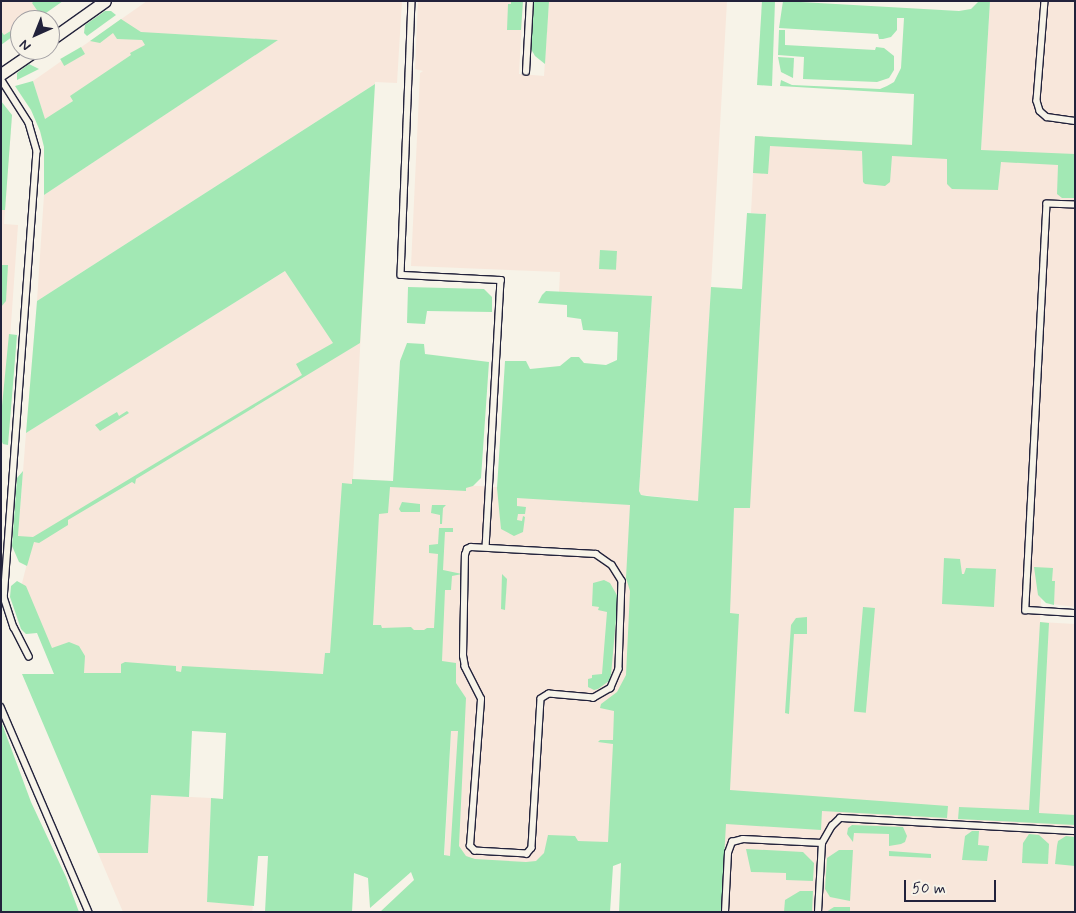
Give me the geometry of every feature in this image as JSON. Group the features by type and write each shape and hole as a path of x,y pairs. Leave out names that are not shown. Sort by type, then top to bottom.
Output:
{"street":[{"path":"60,33 105,1"},
{"path":"1,74 21,60"}],"lane":[{"path":"412,1 401,275 502,280 486,548"},
{"path":"526,72 530,1"},
{"path":"1045,1 1037,101 1040,111 1047,117 1075,121"},
{"path":"1,79 29,123 37,151 4,597 11,619 29,656"},
{"path":"1075,205 1047,204 1026,610 1075,613"},
{"path":"470,547 486,548 596,554 612,565 622,587 619,669 611,688 594,698 550,694 541,699 532,848 527,854 475,851 470,841 481,699 463,656 465,556 467,549 470,547"},
{"path":"1,707 89,912"},
{"path":"818,912 822,842 832,826 840,818 1075,831"},
{"path":"725,912 728,853 732,842 744,839 822,842"}],"shaded area":[{"path":"1,1 57,1 44,10 10,10 10,34 1,41"},
{"path":"147,1 402,1 397,83 375,82 375,84 37,301 44,195 277,40 172,34 45,120 33,81"},
{"path":"418,1 523,1 519,74 544,76 549,1 727,1 699,501 642,495 621,863 444,864 451,731 55,675 20,591 33,540 17,549 26,433 367,220 353,479 641,495 639,491 652,296 559,292 560,272 411,266 420,73 423,71 415,69"},
{"path":"990,1 1075,1 1075,607 1052,604 1041,599 1040,622 1075,624 1075,912 713,912 734,507 749,508 765,214 751,213 755,136 977,148 981,150"},
{"path":"1,103 12,115 4,224 18,225 1,467"},
{"path":"151,795 211,798 207,902 250,905 253,907 252,912 123,912 98,853 148,853"}],"green space":[{"path":"34,1 63,1 50,10 37,10 32,3"},
{"path":"511,1 523,1 521,30 507,30 508,4 511,4"},
{"path":"534,1 549,1 545,64 535,56 531,49"},
{"path":"762,1 775,1 772,86 757,85"},
{"path":"783,1 959,11 971,9 979,1 990,1 981,150 1075,154 1075,198 1062,198 1057,194 1058,165 1001,162 998,190 952,189 947,184 947,159 892,156 890,182 885,186 865,184 863,182 862,151 770,146 768,174 753,173 755,136 912,145 914,94 780,86 781,80 792,85 880,89 887,86 894,82 901,68 904,18 897,18 897,30 891,37 883,39 879,39 878,34 779,28"},
{"path":"105,11 111,11 116,15 87,36 84,33 85,25"},
{"path":"121,19 141,32 278,40 44,195 44,147 40,131 31,110 15,86 33,81 45,119 73,101 70,96 131,55 130,53 145,45 142,40 117,39 113,33 100,43 90,41"},
{"path":"779,30 785,30 785,45 875,50 876,47 884,48 894,56 894,70 889,78 877,82 803,79 804,57 778,55"},
{"path":"1,31 4,35 10,31 10,38 1,45"},
{"path":"81,47 85,54 64,66 60,59"},
{"path":"778,57 794,58 793,78 781,72"},
{"path":"29,64 39,69 17,80 17,73"},
{"path":"375,84 360,343 136,479 135,484 132,482 68,520 68,525 39,543 34,542 27,566 19,562 12,546 17,478 23,471 18,536 33,537 302,375 296,364 333,343 285,271 26,433 37,301"},
{"path":"1,101 12,115 5,210 1,210"},
{"path":"747,213 766,214 750,508 734,508 730,613 739,614 730,790 948,806 947,818 822,811 821,830 726,824 721,912 619,912 621,863 613,866 610,912 380,912 414,880 411,872 370,908 368,878 354,873 352,912 265,912 268,856 258,856 254,906 207,902 211,798 223,799 226,733 192,731 189,797 151,795 148,853 98,853 22,674 54,674 37,633 26,634 21,629 10,597 11,586 17,581 26,586 52,648 69,642 79,646 85,656 84,673 121,673 121,664 125,662 176,666 176,671 181,672 182,666 323,674 325,653 330,653 342,483 352,484 352,479 393,481 400,361 407,343 424,344 425,354 489,362 481,478 473,486 466,488 466,491 390,487 388,513 379,514 373,625 381,625 382,628 411,627 414,630 424,630 434,628 438,554 429,553 429,545 438,544 439,528 453,528 453,532 445,532 443,570 462,574 452,576 451,590 445,590 442,661 456,663 456,683 466,698 459,846 466,856 475,859 526,862 536,861 544,853 548,835 575,836 578,841 608,842 613,744 598,742 600,740 613,740 614,711 600,708 601,704 617,692 626,675 630,591 626,578 630,505 517,498 517,506 526,507 525,514 518,514 517,520 522,521 523,516 525,517 523,532 514,536 501,529 497,488 505,361 526,361 530,369 560,366 571,357 579,357 584,363 606,365 617,360 618,332 583,330 581,319 567,317 567,305 538,303 546,291 652,296 639,491 641,495 698,501 711,287 742,289","holes":["451,731 458,731 450,856 444,855"]},
{"path":"600,250 617,251 616,270 599,269"},
{"path":"1,265 8,265 6,301 1,307"},
{"path":"408,287 484,289 492,297 492,312 427,311 425,324 407,323"},
{"path":"9,334 17,335 8,445 3,444 1,440 1,416"},
{"path":"127,411 129,413 100,431 95,425 117,412 119,416"},
{"path":"402,502 420,504 420,512 401,512 399,509"},
{"path":"432,505 446,505 443,508 442,524 440,524 440,515 431,513"},
{"path":"944,558 960,559 962,574 964,574 966,568 996,569 994,607 942,604"},
{"path":"1034,567 1053,568 1052,581 1055,581 1054,605 1046,603 1038,595"},
{"path":"502,574 507,579 505,610 501,609"},
{"path":"604,580 610,583 618,597 611,675 609,681 594,690 588,687 588,679 592,678 592,675 602,674 607,612 598,610 599,607 592,606 593,583"},
{"path":"863,607 875,608 866,713 854,712"},
{"path":"807,617 807,634 794,634 789,714 785,713 791,625 796,618"},
{"path":"1040,622 1049,623 1039,813 1075,815 1075,825 958,819 959,807 1029,810"},
{"path":"1,721 31,802 66,877 79,912 1,912"},
{"path":"852,825 903,827 907,836 905,842 889,846 889,834 854,833 853,842 847,834 848,828"},
{"path":"972,831 979,831 978,845 989,846 987,861 962,860 965,836"},
{"path":"1029,834 1039,835 1049,844 1048,864 1022,863 1023,843"},
{"path":"1066,836 1075,837 1075,866 1055,864 1058,841"},
{"path":"746,849 803,852 814,863 813,881 786,880 786,873 751,872"},
{"path":"839,850 853,850 850,901 830,897 825,889 827,858"},
{"path":"889,851 931,854 931,858 889,856"},
{"path":"800,891 813,891 812,912 784,912 785,900"},
{"path":"834,907 850,907 850,912 826,912"}]}
